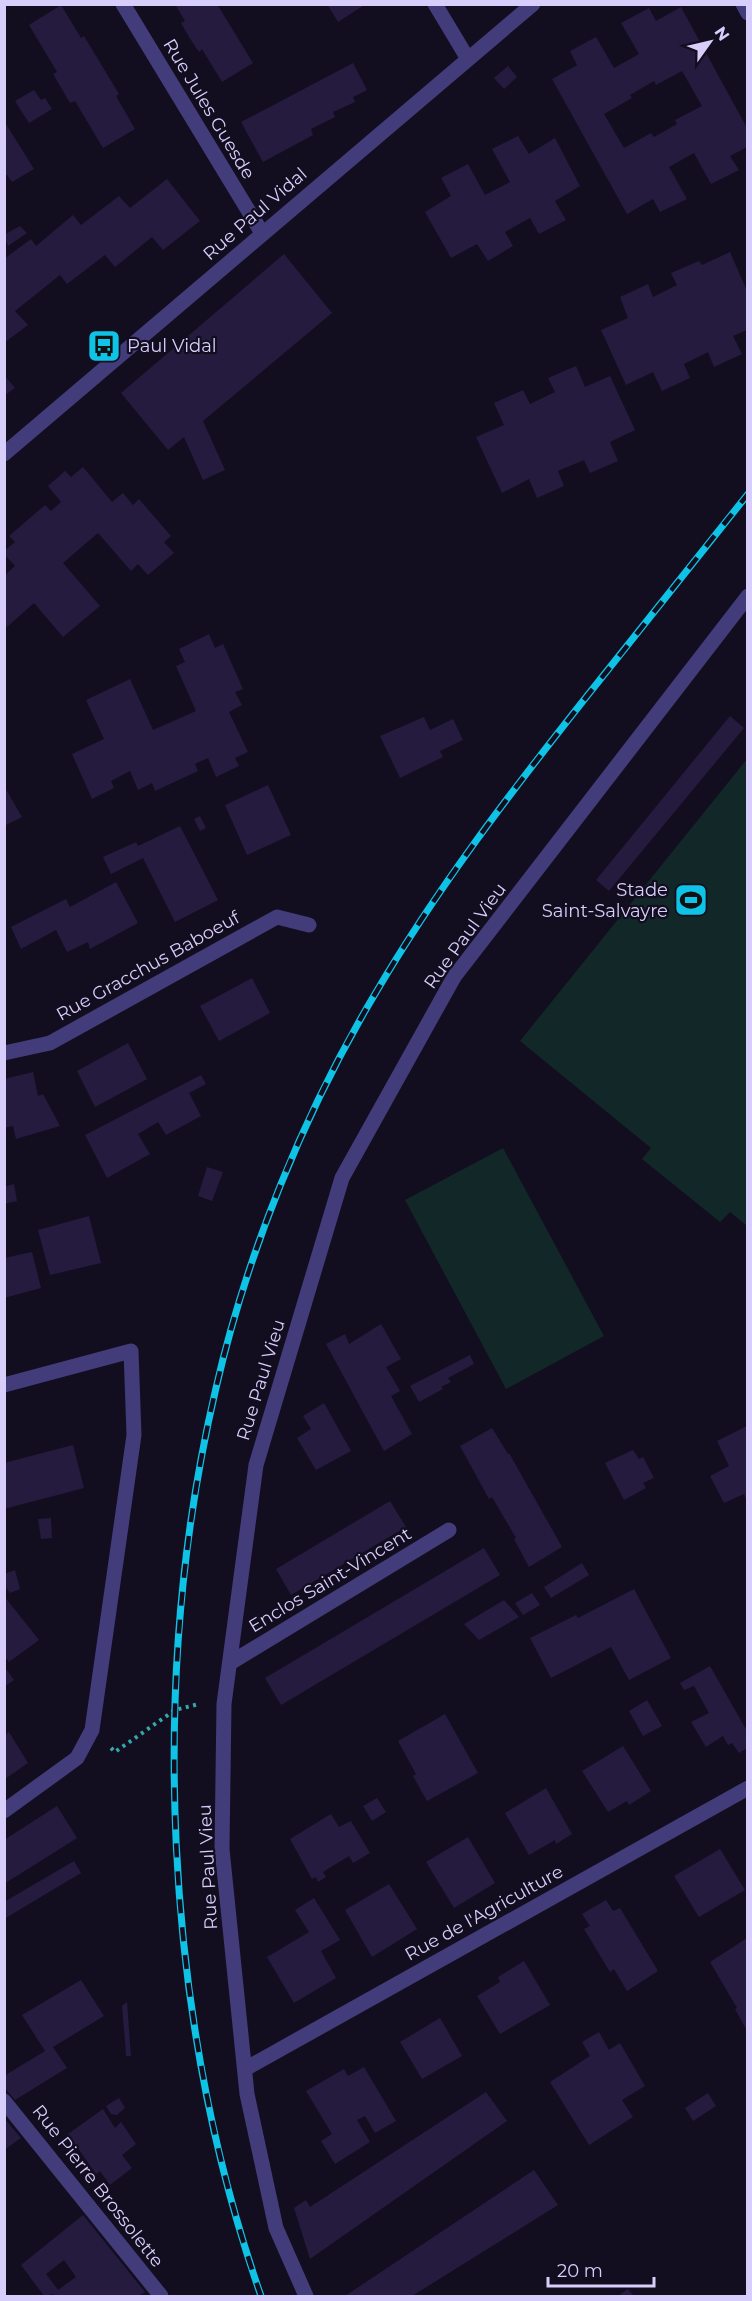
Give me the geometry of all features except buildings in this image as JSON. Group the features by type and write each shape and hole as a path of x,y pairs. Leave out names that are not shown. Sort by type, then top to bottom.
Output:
{"street":[{"name":"Rue Jules Guesde","path":"123,4 262,233"},
{"path":"435,4 468,59"},
{"name":"Rue Paul Vidal","path":"4,454 533,4"},
{"path":"743,4 747,13"},
{"name":"Rue Paul Vieu","path":"306,2296 276,2228 247,2094 222,1849 224,1704 256,1465 342,1178 454,977 747,596"},
{"name":"Rue Gracchus Baboeuf","path":"4,1053 50,1042 277,917 309,925"},
{"path":"4,1385 131,1351 134,1435 92,1730 77,1758 4,1811"},
{"name":"Enclos Saint-Vincent","path":"230,1663 449,1530"},
{"name":"Rue de l'Agriculture","path":"245,2069 746,1792"},
{"name":"Rue Pierre Brossolette","path":"4,2100 161,2296"}],"path":[{"path":"92,1730 115,1752 175,1710 193,1704 224,1704"}],"green space":[{"name":"Stade Saint-Salvayre","path":"747,759 747,1226 730,1212 720,1222 642,1159 651,1148 520,1041"},
{"path":"503,1148 604,1336 506,1389 405,1200"}],"railway":[{"path":"261,2296 228,2188 203,2076 186,1961 176,1845 175,1728 181,1612 194,1498 216,1388 229,1337 261,1235 302,1135 349,1040 399,955 449,878 503,805 748,494"}],"place":[{"name":"Paul Vidal","path":"104,346"},
{"name":"Stade Saint-Salvayre","path":"691,900"}]}
